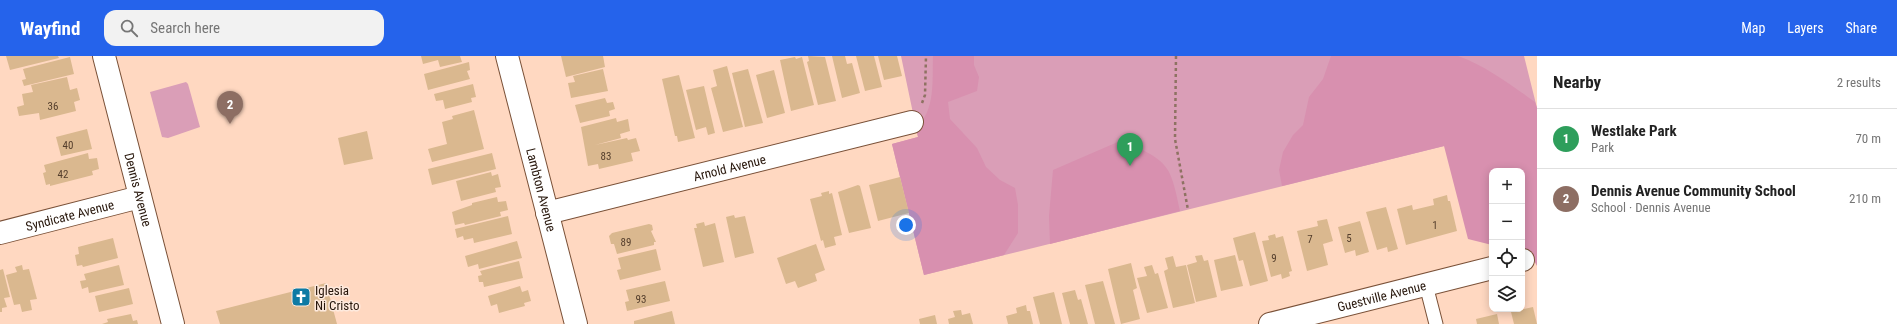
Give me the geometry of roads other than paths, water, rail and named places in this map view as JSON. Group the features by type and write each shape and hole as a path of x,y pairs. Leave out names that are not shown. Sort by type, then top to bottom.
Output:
{"street":[{"name":"Dennis Avenue","path":"104,56 173,324"},
{"name":"Lambton Avenue","path":"507,56 576,324"},
{"name":"Arnold Avenue","path":"547,213 912,122"},
{"name":"Syndicate Avenue","path":"0,233 140,197"},
{"name":"Guestville Avenue","path":"1270,324 1489,269"}],"lane":[{"path":"1426,285 1436,324"}],"place":[{"name":"Dennis Avenue Community School","path":"230,124"},
{"name":"Westlake Park","path":"1130,166"},
{"name":"Iglesia Ni Cristo","path":"301,297"}]}
